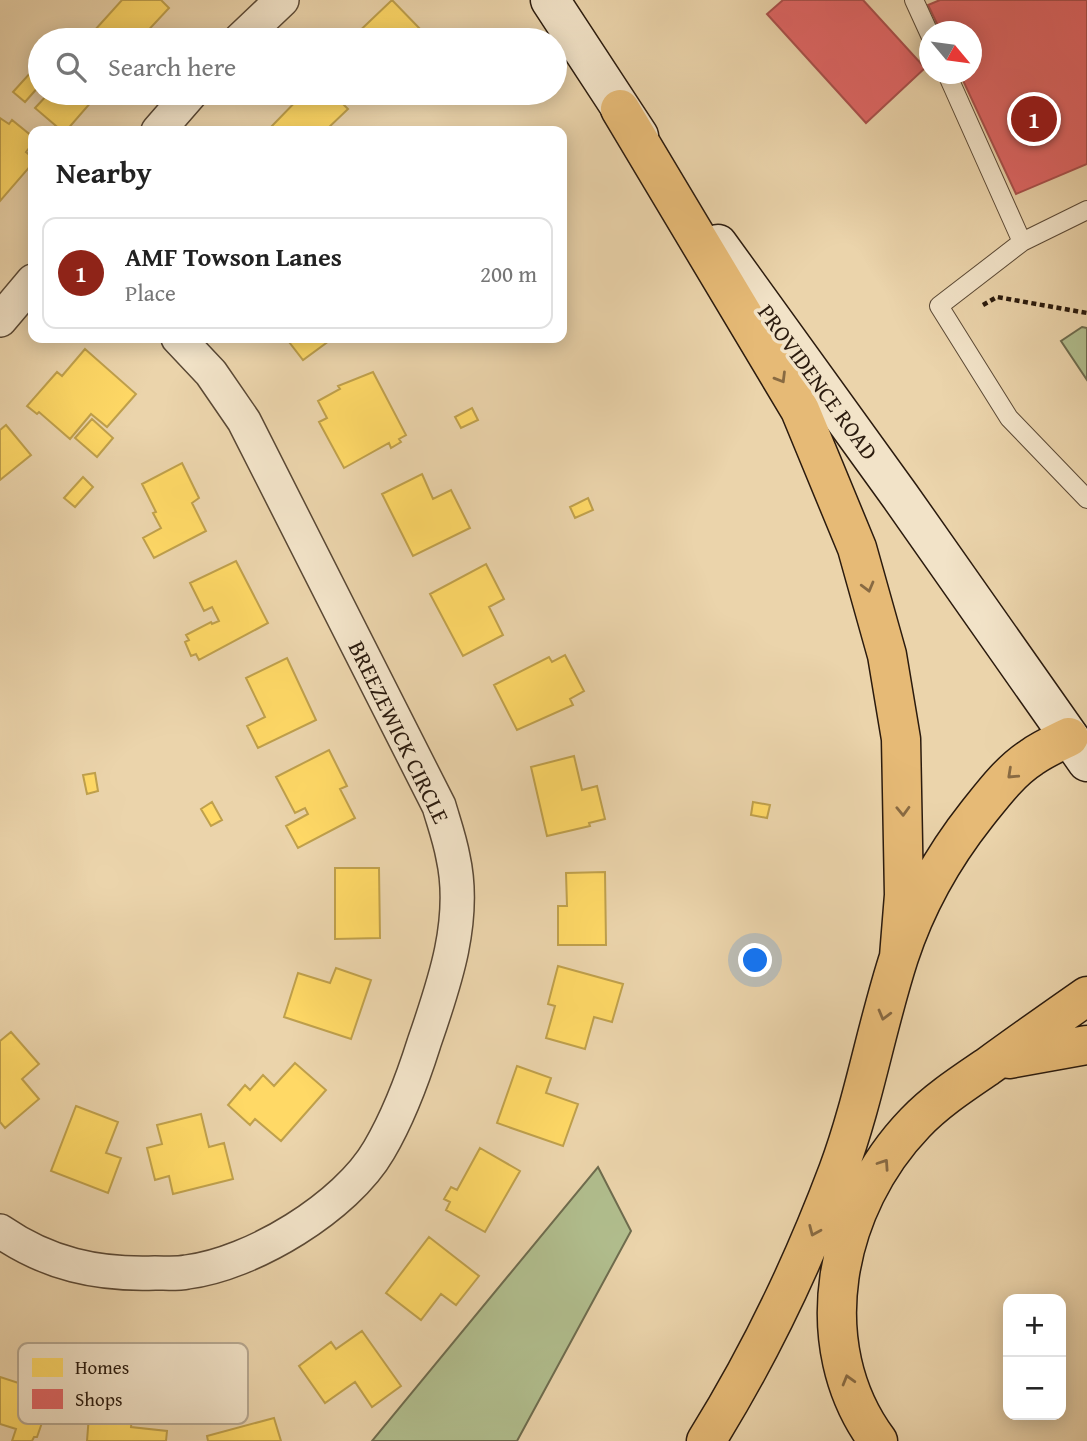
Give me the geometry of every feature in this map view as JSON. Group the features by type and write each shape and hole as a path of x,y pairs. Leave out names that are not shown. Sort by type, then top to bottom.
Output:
{"highway":[{"path":"620,109 800,410 857,548 887,655 901,739 904,871 899,957"},
{"path":"706,1441 779,1308 813,1235 839,1169 860,1104 899,957 941,864 997,788 1031,757 1078,749"},
{"path":"878,1441 850,1390 839,1349 836,1312 845,1245 866,1191 915,1123 951,1091 1087,996"},
{"path":"993,1062 1087,1045"}],"street":[{"path":"253,28 282,0"},
{"name":"PROVIDENCE ROAD","path":"550,0 620,109 900,496 1078,749"},
{"path":"162,126 181,105"},
{"path":"0,320 28,287"},
{"name":"BREEZEWICK CIRCLE","path":"0,1231 13,1240 65,1264 124,1274 188,1272 250,1255 302,1226 345,1192 377,1153 405,1100 447,974 457,911 454,860 439,806 244,421 211,373 183,343"}],"lane":[{"path":"914,0 923,21"},
{"path":"951,84 1022,242"},
{"path":"1087,210 1022,242 939,306 1009,418 1087,499"}],"path":[{"path":"997,297 1087,313"}],"green space":[{"path":"1082,327 1087,328 1087,380 1061,341"},
{"path":"598,1167 631,1231 517,1441 372,1441"}],"building: Homes":[{"path":"122,0 161,0 169,8 150,28 97,28"},
{"path":"392,0 419,28 363,28"},
{"path":"28,75 28,99 25,102 13,92"},
{"path":"38,105 89,105 70,126 56,126 35,108"},
{"path":"292,105 344,105 348,109 330,126 272,126"},
{"path":"0,118 9,124 12,120 28,133 28,169 0,201"},
{"path":"290,343 326,343 303,360"},
{"path":"85,349 136,394 107,427 91,414 70,439 39,412 37,414 27,406 57,372 62,376"},
{"path":"373,372 406,435 391,448 389,443 344,468 319,422 327,418 318,401 340,389 338,386"},
{"path":"472,408 478,420 461,428 455,417"},
{"path":"92,419 113,438 97,457 75,438"},
{"path":"6,425 31,455 0,480 0,430"},
{"path":"182,463 199,498 192,503 206,531 154,558 143,538 161,528 142,484"},
{"path":"422,474 433,499 451,490 470,528 413,556 382,494"},
{"path":"83,477 93,487 75,507 64,498"},
{"path":"588,498 593,510 575,518 570,507"},
{"path":"236,561 268,623 199,660 196,654 191,656 185,642 189,640 186,635 211,622 212,624 219,621 212,607 204,611 190,583"},
{"path":"486,564 504,599 489,607 503,635 463,656 430,594"},
{"path":"565,655 584,691 570,699 573,705 517,730 494,685 549,657 552,662"},
{"path":"287,658 316,720 258,748 247,726 265,717 246,678"},
{"path":"329,750 347,786 340,789 355,818 298,848 286,826 308,814 305,808 295,813 276,777"},
{"path":"574,756 582,790 597,786 605,819 589,823 590,826 547,836 531,767"},
{"path":"95,773 98,791 87,794 83,775"},
{"path":"212,802 222,820 211,826 201,809"},
{"path":"753,802 770,805 767,818 751,815"},
{"path":"335,868 379,868 380,938 335,939"},
{"path":"605,872 606,945 558,945 558,906 567,906 566,873"},
{"path":"558,966 623,984 612,1022 594,1017 585,1049 546,1038 555,1006 548,1004"},
{"path":"336,968 371,980 351,1039 284,1017 298,973 330,983"},
{"path":"11,1032 39,1064 22,1079 39,1099 5,1128 0,1122 0,1041"},
{"path":"295,1063 326,1090 281,1141 255,1119 250,1125 228,1105 245,1085 250,1090 263,1075 274,1086"},
{"path":"517,1066 551,1078 546,1093 578,1104 563,1146 497,1123"},
{"path":"76,1106 118,1122 106,1153 121,1158 108,1193 51,1171"},
{"path":"201,1114 209,1147 224,1143 233,1179 173,1194 169,1176 155,1180 147,1148 162,1144 157,1125"},
{"path":"480,1148 520,1171 485,1232 446,1210 450,1202 444,1199 451,1187 457,1190"},
{"path":"429,1237 479,1276 456,1305 441,1294 421,1320 386,1293"},
{"path":"362,1331 401,1386 372,1407 355,1382 325,1403 299,1366 331,1342 336,1349"},
{"path":"0,1377 18,1383 18,1424 42,1424 37,1437 32,1441 12,1441 16,1429 0,1424"},
{"path":"274,1418 281,1441 208,1441 207,1436"},
{"path":"88,1424 131,1424 131,1427 167,1431 166,1441 87,1441"}],"building: Shops":[{"path":"783,0 863,0 919,61 919,74 866,123 767,14"},
{"path":"940,0 1087,0 1087,164 1016,194 965,84 982,84 982,21 936,21 928,5"}],"place":[{"name":"AMF Towson Lanes","path":"1034,119"}]}
